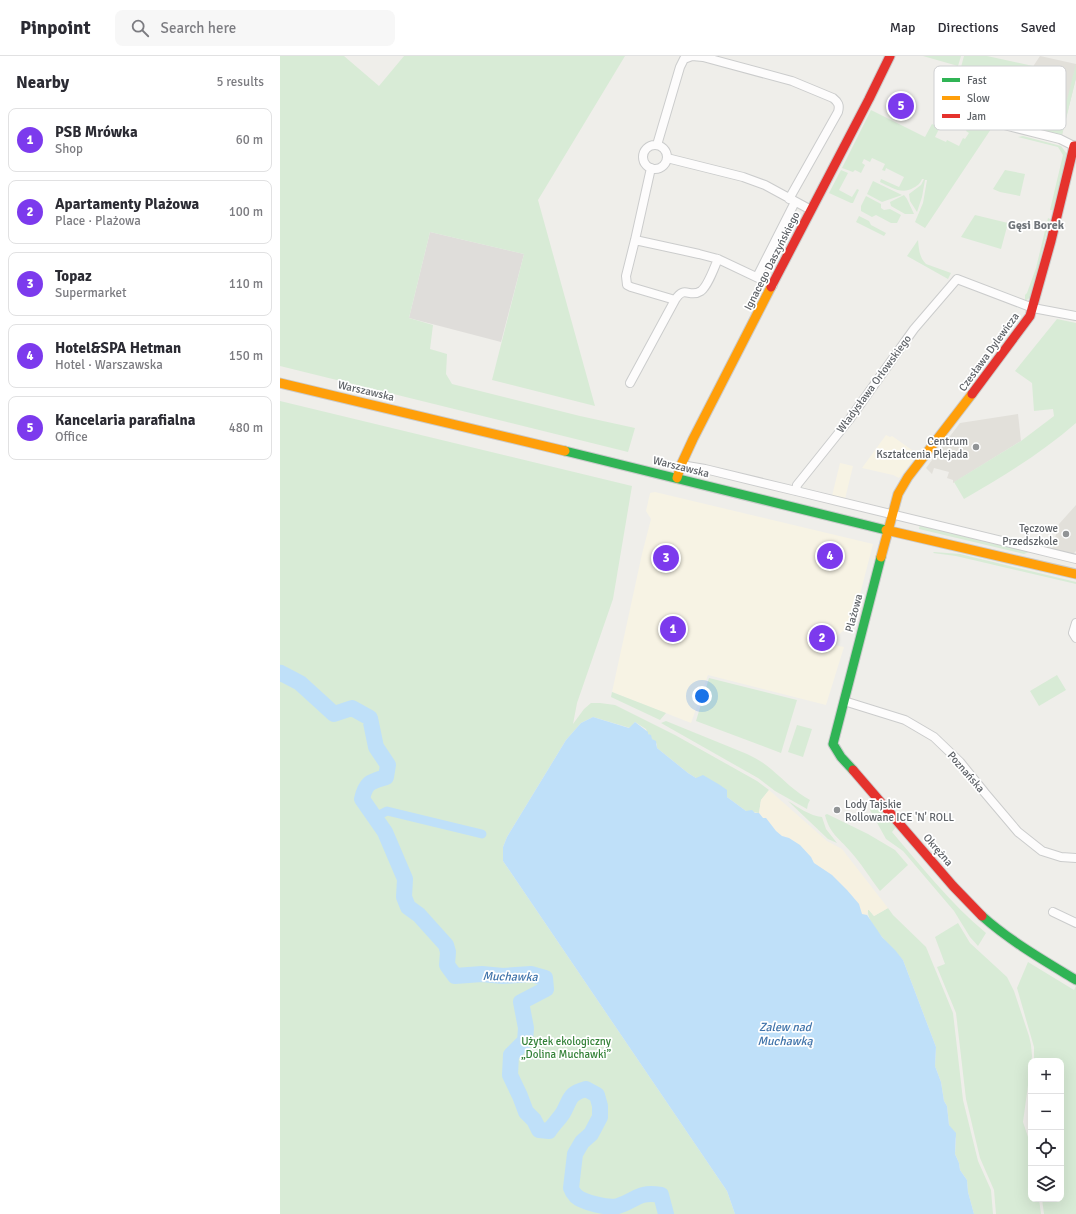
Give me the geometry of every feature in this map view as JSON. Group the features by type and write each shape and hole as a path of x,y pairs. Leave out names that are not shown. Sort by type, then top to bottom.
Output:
{"street":[{"path":"658,145 680,66 684,59 692,56 703,57 792,81 838,102 838,112 792,200 757,277"},
{"name":"Ignacego Daszyńskiego","path":"677,478 681,465 890,56"},
{"path":"1024,130 1060,139 1075,146"},
{"path":"658,145 665,150 666,158 665,162 659,167 651,168 646,164 643,157 650,146 658,145"},
{"name":"Czesława Dylewicza","path":"887,530 898,494 908,477 963,407 1030,316 1075,146"},
{"path":"666,158 743,177 765,186 811,210"},
{"path":"651,168 626,276 628,285 631,287 675,300"},
{"path":"635,240 718,259 773,285"},
{"path":"630,383 675,300 682,292 692,294 701,291 708,281 718,259"},
{"name":"Władysława Orłowskiego","path":"796,491 797,485 849,420 914,329 957,279 1033,308"},
{"path":"1033,308 1076,316"},
{"name":"Warszawska","path":"280,383 887,530 1076,574"},
{"path":"681,465 705,469 1076,559"},
{"name":"Plażowa","path":"844,701 887,530"},
{"path":"1076,623 1073,633 1076,638"},
{"name":"Poznańska","path":"844,701 905,720 934,736 960,762 1018,832 1042,851 1061,857 1076,858"},
{"name":"Okrężna","path":"844,701 833,744 841,757 976,911 993,926 1019,944 1076,980"},
{"path":"1053,912 1076,923"}],"shaded area":[{"path":"1040,56 1076,64 1076,78 1066,119 1066,66 1033,66"},
{"path":"1041,130 1063,130 1062,135"},
{"path":"430,232 524,254 501,342 409,318"},
{"name":"Centrum Kształcenia Plejada","path":"1018,414 1021,441 953,483 953,480 947,478 949,472 934,468 932,474 926,468 960,423"},
{"path":"886,435 890,437 892,436 912,450 911,452 916,456 899,478 893,475 862,468"},
{"path":"840,463 853,466 845,499 832,496"},
{"path":"655,492 873,544 850,633 843,631 836,637 834,645 844,647 826,705 708,675 691,723 612,692 651,519 646,511 650,493"},
{"name":"Tęczowe Przedszkole","path":"1076,505 1076,551 1073,554 1052,549 1059,524"}],"green space":[{"path":"280,56 344,56 379,86 404,56 625,56 538,200 595,406 492,380 524,254 430,232 409,318 433,325 430,349 447,354 446,374 452,384 635,428 628,452 280,366"},
{"path":"923,56 961,56 958,66"},
{"path":"964,56 987,56 1033,66 961,66"},
{"path":"1076,64 1076,78 1066,119 1066,100"},
{"path":"871,110 925,137 932,124 934,125 934,130 938,130 935,137 946,142 947,140 959,146 963,138 965,139 969,133 966,131 990,130 925,228 915,222 923,203 927,180 925,180 922,197 917,212 910,201 909,194 921,185 924,179 922,179 918,185 905,191 892,188 880,182 881,179 899,187 904,177 886,168 885,171 882,170 885,164 872,158 870,162 864,159 862,163 865,165 861,173 855,170 853,172 842,168"},
{"path":"1041,130 1063,130 1062,135"},
{"path":"1023,136 1061,146 1067,154 1053,210 1050,210 1063,155 1058,147 1018,137"},
{"path":"841,170 848,173 839,190 852,197 857,189 859,190 853,203 829,193"},
{"path":"1005,170 1025,174 1020,196 993,189"},
{"path":"873,181 902,195 882,202 867,194"},
{"path":"904,195 914,214 905,214 891,206 890,202"},
{"path":"866,196 881,204 881,208 884,210 890,209 901,215 897,223 891,223 876,215 872,217 861,211 861,206"},
{"path":"975,215 1008,223 1001,249 961,237"},
{"path":"859,216 869,221 871,225 886,233 884,236 856,222"},
{"path":"1048,218 1050,219 1031,297 1025,301 1025,295 1036,268"},
{"path":"918,240 922,259 926,264 951,273 948,279 907,256"},
{"path":"1057,319 1076,323 1076,423 1050,444 1008,473 964,499 954,482 1021,441 1054,416 1053,409 1034,411 1032,383 1015,371"},
{"name":"Użytek ekologiczny „Dolina Muchawki”","path":"280,401 632,486 613,599 577,703 573,724 584,709 591,703 615,705 675,735 757,781 769,790 761,800 759,813 746,811 727,797 688,773 657,748 657,744 649,736 646,729 635,722 630,728 593,717 581,723 566,740 507,837 503,847 503,861 727,1191 735,1214 280,1214"},
{"path":"920,524 1011,546 1012,548 1029,552 1024,554 919,529"},
{"path":"933,553 960,554 1076,582 1076,584 956,556"},
{"path":"1057,675 1066,690 1039,706 1030,691"},
{"path":"709,678 797,700 781,753 696,721"},
{"path":"612,692 666,713 660,720 611,697"},
{"path":"666,721 747,754 760,761 794,790 810,800 807,809 775,791 758,778 661,723"},
{"path":"797,725 812,729 803,757 788,752"},
{"path":"788,801 809,813 822,817 826,829 837,843 828,839"},
{"path":"875,804 896,827 892,832 926,872 949,898 986,933 978,946 970,937 954,911 903,851 886,839 870,810"},
{"path":"827,814 868,834 895,850 908,865 880,891 862,866 829,827 825,815"},
{"path":"888,908 893,915 926,947 953,1013 963,1100 978,1161 991,1190 993,1214 974,1214 968,1192 967,1180 960,1170 955,1154 956,1138 949,1125 947,1106 944,1101 941,1082 935,1066 936,1047 903,960 887,943 871,922 868,910 874,916"},
{"path":"958,923 970,943 1007,977 1014,991 1029,1036 1032,1056 1032,1058 1028,1058 1028,1085 1023,1122 1028,1137 1028,1202 1039,1202 1041,1214 996,1214 994,1190 980,1158 966,1099 956,1013 937,967 945,964 935,937"},
{"path":"1028,962 1074,990 1076,986 1076,1214 1044,1214 1042,1202 1064,1202 1064,1058 1034,1058 1034,1047 1017,988"}],"sand":[{"path":"769,790 827,841 842,849 888,908 874,916 869,910 867,915 862,915 859,904 832,875 814,863 811,857 789,838 782,836 776,831 766,818 763,818 759,813 761,800"}],"water":[{"name":"Zalew nad Muchawką","path":"593,717 629,728 635,722 651,735 652,739 656,741 657,748 688,773 696,778 703,775 727,790 727,797 746,811 752,810 755,813 759,813 763,818 766,818 776,831 782,836 789,838 800,845 811,857 814,863 832,875 847,890 859,904 862,914 867,915 882,937 903,960 936,1047 935,1066 941,1082 944,1101 947,1106 949,1125 956,1133 955,1154 960,1170 967,1180 968,1192 974,1214 735,1214 727,1191 503,861 503,847 507,837 566,740 581,723"}],"waterway":[{"name":"Muchawka","path":"280,674 281,673 300,683 334,714 352,708 370,718 376,747 388,765 386,777 376,780 367,786 362,799 385,832 405,879 404,897 408,907 419,915 446,945 448,952 447,965 455,976 482,974 503,976 531,974 545,978 546,989 521,1002 526,1028 525,1041 511,1055 510,1075 526,1112 534,1120 539,1130 549,1131 563,1113 573,1095 576,1093 586,1089 597,1095 600,1106 600,1117 591,1134 582,1142 575,1154 571,1188 576,1196 590,1203 614,1207 642,1195 661,1195 666,1214"},
{"path":"375,817 387,811 482,834"}],"traffic: fast":[{"path":"565,451 886,530"},
{"path":"853,770 841,757 833,744 881,557"},
{"path":"982,916 1015,942 1076,980"}],"traffic: slow":[{"path":"677,478 681,465 693,439 771,287"},
{"path":"280,383 565,451"},
{"path":"881,557 898,494 908,477 972,394"},
{"path":"886,530 1076,574"}],"traffic: jam":[{"path":"771,287 890,56"},
{"path":"972,394 1030,316 1051,241 1074,146 1076,146"},
{"path":"853,770 953,886 982,916"}],"place":[{"name":"Kancelaria parafialna","path":"901,106"},
{"name":"Centrum Kształcenia Plejada","path":"976,447"},
{"name":"Tęczowe Przedszkole","path":"1066,534"},
{"name":"Hotel&SPA Hetman","path":"830,556"},
{"name":"Topaz","path":"666,558"},
{"name":"PSB Mrówka","path":"673,629"},
{"name":"Apartamenty Plażowa","path":"822,638"},
{"name":"Lody Tajskie Rollowane ICE 'N' ROLL","path":"837,810"}],"district":[{"name":"Gęsi Borek","path":"1036,225"}]}
